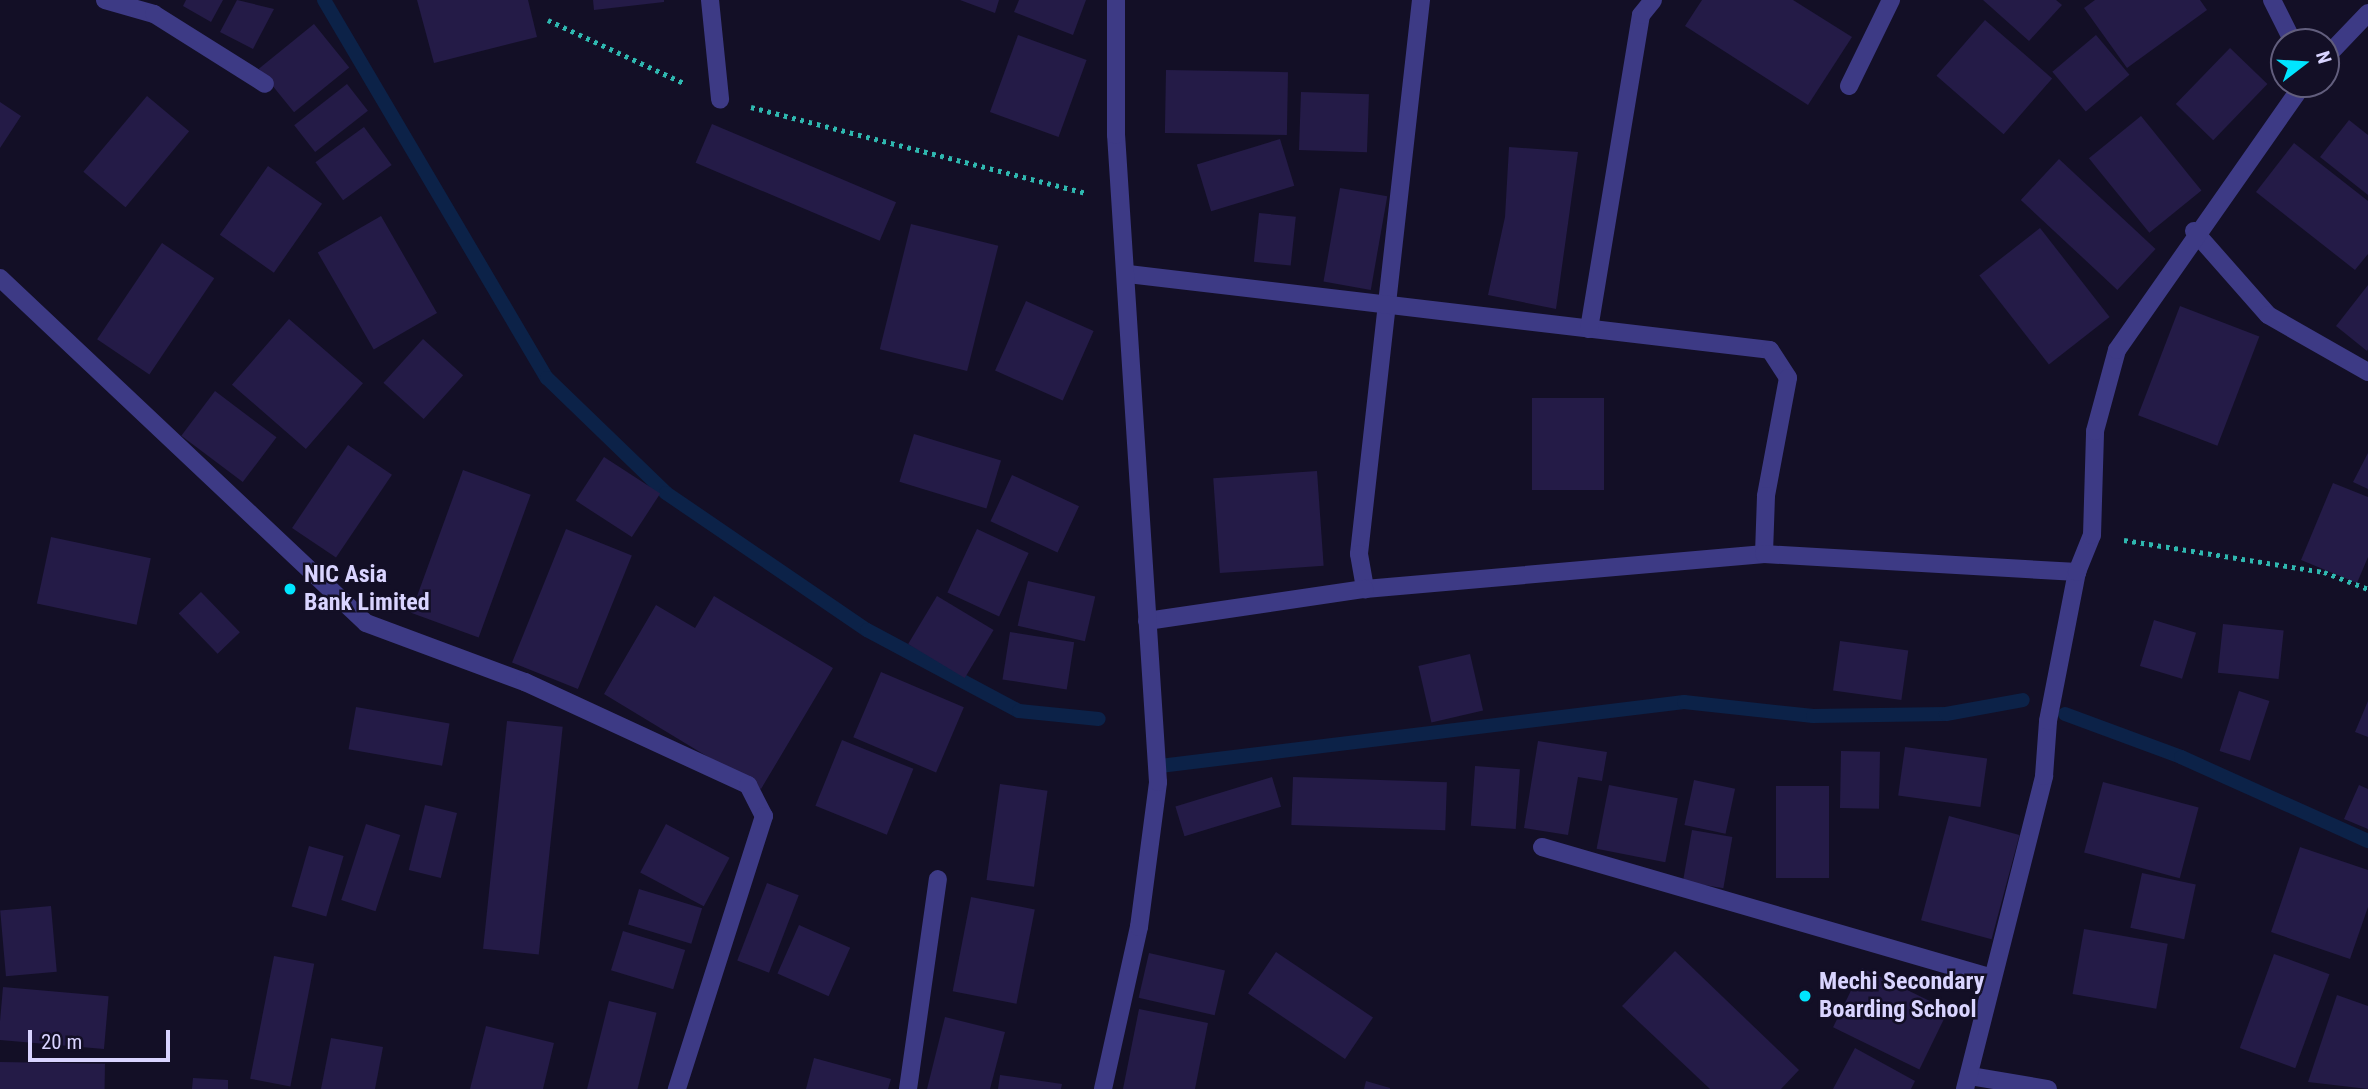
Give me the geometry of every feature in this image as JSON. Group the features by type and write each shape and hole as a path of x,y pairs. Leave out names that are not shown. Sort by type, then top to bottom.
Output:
{"street":[{"path":"106,0 154,14 265,84"},
{"path":"710,0 720,99"},
{"path":"1103,1089 1139,927 1158,782 1128,274 1121,202 1116,0"},
{"path":"1365,589 1359,554 1421,0"},
{"path":"1589,329 1641,15 1653,0"},
{"path":"1849,86 1891,0"},
{"path":"2272,0 2286,28"},
{"path":"2340,42 2368,13"},
{"path":"2048,1089 1968,1083 2044,776 2048,721 2077,572 2092,535 2095,431 2117,350 2194,231 2293,98"},
{"path":"2194,231 2268,315 2368,372"},
{"path":"1128,274 1318,292 1386,307 1770,350 1788,378 1766,496 1764,554"},
{"path":"0,278 366,623 526,682 748,785 764,816 677,1089"},
{"path":"1147,621 1365,589 1764,554 2077,572"},
{"path":"1542,847 1992,978"},
{"path":"908,1089 938,879"}],"path":[{"path":"548,20 720,99 1121,202"},
{"path":"2092,535 2324,572 2368,589"}],"building":[{"path":"186,0 223,0 211,22 183,6"},
{"path":"237,0 274,9 253,49 220,32"},
{"path":"417,0 528,0 537,37 434,63"},
{"path":"593,0 664,0 664,2 594,10"},
{"path":"960,0 999,0 995,13"},
{"path":"1019,0 1086,0 1073,35 1014,12"},
{"path":"1702,0 1793,0 1852,37 1808,105 1685,26"},
{"path":"1983,0 2056,0 2062,5 2029,41"},
{"path":"2095,0 2200,0 2207,10 2127,68 2084,8"},
{"path":"1985,20 2052,78 2004,134 1936,76"},
{"path":"314,24 349,68 294,112 259,69"},
{"path":"1018,35 1087,60 1059,137 990,112"},
{"path":"2096,35 2129,75 2086,111 2052,72"},
{"path":"2230,48 2267,84 2213,140 2176,104"},
{"path":"1166,70 1288,72 1287,135 1165,133"},
{"path":"347,84 368,111 315,152 294,125"},
{"path":"1301,92 1369,94 1367,152 1299,150"},
{"path":"147,96 189,131 125,207 83,172"},
{"path":"0,102 21,116 0,148"},
{"path":"2141,116 2201,191 2149,233 2089,158"},
{"path":"2349,120 2368,135 2368,195 2320,157"},
{"path":"712,124 896,202 880,241 696,163"},
{"path":"364,127 392,165 343,200 315,162"},
{"path":"1280,139 1294,186 1211,211 1197,164"},
{"path":"2294,143 2368,201 2368,254 2355,270 2256,192"},
{"path":"1509,147 1578,152 1556,309 1488,295 1505,217"},
{"path":"2059,159 2156,249 2117,290 2021,200"},
{"path":"268,166 322,204 274,273 220,235"},
{"path":"1340,188 1387,196 1371,290 1324,282"},
{"path":"1259,213 1296,217 1291,266 1254,262"},
{"path":"381,216 437,313 374,349 318,253"},
{"path":"911,224 998,246 967,371 880,349"},
{"path":"2040,228 2110,317 2049,364 1979,275"},
{"path":"162,243 214,278 149,374 97,339"},
{"path":"2368,285 2368,349 2367,351 2336,326"},
{"path":"1026,301 1094,331 1063,401 995,370"},
{"path":"2180,306 2259,336 2217,446 2138,415"},
{"path":"289,319 363,383 306,449 232,385"},
{"path":"423,339 463,375 424,419 384,383"},
{"path":"215,391 276,437 243,482 181,436"},
{"path":"1532,398 1604,398 1604,490 1532,490"},
{"path":"914,434 1001,461 986,508 899,482"},
{"path":"348,445 392,475 336,558 292,528"},
{"path":"2368,453 2368,489 2353,482"},
{"path":"604,457 660,493 632,537 576,501"},
{"path":"463,470 531,495 479,637 411,613"},
{"path":"1317,471 1324,566 1220,573 1213,478"},
{"path":"1012,475 1079,506 1058,552 990,521"},
{"path":"2333,483 2368,497 2368,557 2357,583 2301,560"},
{"path":"566,529 632,556 578,689 512,663"},
{"path":"977,529 1029,553 999,617 947,592"},
{"path":"51,537 151,558 137,625 37,604"},
{"path":"1028,581 1095,597 1085,641 1018,626"},
{"path":"201,592 240,632 218,654 179,614"},
{"path":"714,596 833,668 761,789 604,694 656,605 695,628"},
{"path":"937,596 994,630 965,678 908,644"},
{"path":"2154,620 2196,633 2182,679 2140,666"},
{"path":"2223,624 2284,630 2279,679 2218,673"},
{"path":"1010,632 1074,642 1067,690 1002,679"},
{"path":"1840,641 1908,651 1901,700 1833,691"},
{"path":"1470,654 1483,711 1431,722 1418,666"},
{"path":"881,672 964,707 936,773 853,737"},
{"path":"2239,691 2269,701 2250,761 2220,751"},
{"path":"2368,701 2368,737 2355,732"},
{"path":"356,707 450,723 442,766 349,749"},
{"path":"507,721 563,727 539,955 483,949"},
{"path":"842,740 913,769 887,835 815,806"},
{"path":"1538,741 1607,752 1602,781 1578,777 1568,835 1524,828"},
{"path":"1905,747 1987,759 1980,807 1898,796"},
{"path":"1841,751 1880,752 1879,809 1840,808"},
{"path":"1475,766 1520,769 1516,829 1471,826"},
{"path":"1272,777 1281,807 1184,836 1175,807"},
{"path":"1293,777 1447,782 1445,830 1291,825"},
{"path":"1694,780 1735,789 1726,834 1684,825"},
{"path":"2103,782 2199,808 2180,878 2084,853"},
{"path":"1000,784 1048,791 1034,887 987,880"},
{"path":"1609,785 1678,798 1665,862 1597,849"},
{"path":"2359,785 2368,789 2368,829 2344,819"},
{"path":"1776,786 1829,786 1829,878 1776,878"},
{"path":"425,805 457,813 441,878 409,870"},
{"path":"1949,816 2020,835 1992,939 1921,920"},
{"path":"366,824 400,835 376,911 341,900"},
{"path":"666,824 730,858 704,906 640,873"},
{"path":"1692,830 1732,837 1723,888 1683,881"},
{"path":"309,846 344,856 326,916 292,907"},
{"path":"2300,847 2368,870 2368,907 2350,959 2271,932"},
{"path":"2142,873 2196,884 2184,939 2130,928"},
{"path":"767,883 799,895 769,973 737,960"},
{"path":"639,889 702,908 691,944 628,924"},
{"path":"971,897 1035,909 1016,1004 953,991"},
{"path":"51,906 57,972 6,976 0,910"},
{"path":"799,925 850,948 829,996 777,973"},
{"path":"2084,929 2168,944 2156,1009 2073,994"},
{"path":"623,931 685,950 673,989 611,970"},
{"path":"1675,951 1799,1070 1781,1089 1710,1089 1622,1006"},
{"path":"1276,952 1373,1017 1345,1059 1248,993"},
{"path":"1149,953 1225,971 1215,1015 1139,998"},
{"path":"2274,954 2329,974 2295,1068 2240,1048"},
{"path":"274,956 314,964 290,1087 250,1079"},
{"path":"1862,968 1948,1010 1919,1069 1833,1027"},
{"path":"3,987 109,996 104,1049 0,1040"},
{"path":"2337,995 2368,1006 2368,1089 2308,1082"},
{"path":"609,1001 657,1013 638,1089 587,1089"},
{"path":"1139,1009 1208,1023 1195,1089 1123,1089"},
{"path":"945,1017 1005,1032 990,1089 927,1089"},
{"path":"486,1026 554,1043 543,1089 470,1089"},
{"path":"331,1038 383,1047 375,1089 321,1089"},
{"path":"1855,1048 1915,1081 1911,1089 1833,1089"},
{"path":"814,1058 891,1079 888,1089 806,1089"},
{"path":"0,1062 105,1064 105,1089 0,1089"},
{"path":"1000,1075 1062,1084 1061,1089 998,1089"},
{"path":"193,1078 228,1080 228,1089 192,1089"},
{"path":"1366,1081 1390,1088 1390,1089 1364,1089"}],"waterway":[{"path":"324,0 547,378 666,493 867,630 1019,711 1099,719"},
{"path":"1160,766 1684,702 1813,716 1946,714 2023,700"},
{"path":"2065,714 2181,757 2368,841"}],"place":[{"name":"NIC Asia Bank Limited","path":"290,589"},
{"name":"Mechi Secondary Boarding School","path":"1805,996"}]}
